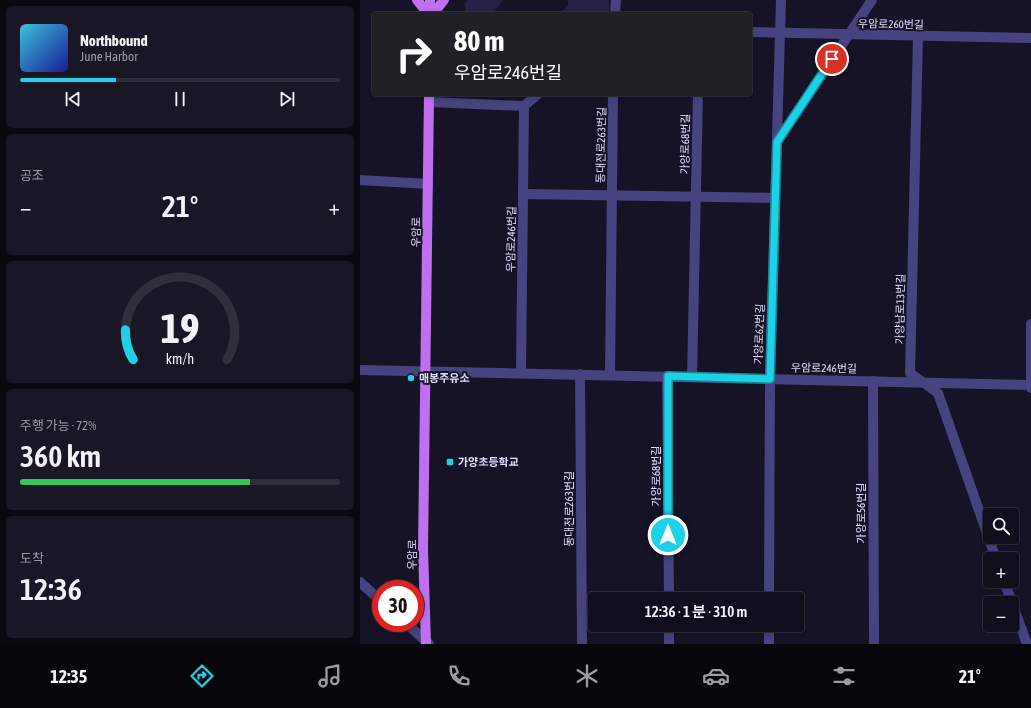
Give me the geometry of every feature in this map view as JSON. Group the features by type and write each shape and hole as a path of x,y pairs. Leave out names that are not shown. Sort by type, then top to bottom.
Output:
{"main road":[{"path":"417,0 428,12"},
{"path":"430,0 430,12"},
{"path":"432,12 444,0"},
{"name":"우암로","path":"427,643 424,550 429,98"}],"street":[{"path":"615,12 616,0"},
{"name":"가양로62번길","path":"769,592 770,379 781,0"},
{"path":"777,142 872,0"},
{"name":"우암로260번길","path":"752,32 1031,38"},
{"name":"가양남로13번길","path":"918,36 910,373 921,383 938,393 994,552"},
{"path":"429,98 524,106 536,96"},
{"name":"동대전로263번길","path":"610,375 613,96"},
{"name":"가양로68번길","path":"692,377 698,96"},
{"name":"우암로246번길","path":"521,372 524,106"},
{"path":"360,180 428,184"},
{"name":"동대전로263번길","path":"523,194 612,196"},
{"path":"612,196 696,195 775,198"},
{"path":"1031,324 1031,386"},
{"path":"360,370 426,370"},
{"name":"우암로246번길","path":"426,370 1031,386"},
{"name":"동대전로263번길","path":"580,374 582,644"},
{"name":"가양로68번길","path":"668,376 669,592"},
{"name":"가양로56번길","path":"873,381 874,644"},
{"path":"360,582 372,593"},
{"path":"1007,588 1027,644"},
{"path":"415,632 427,643"},
{"path":"669,632 669,644"},
{"path":"769,632 769,644"}],"building":[{"path":"468,0 503,0 494,12 466,12 465,3"},
{"path":"568,0 609,0 609,12 560,12 568,6"}],"place":[{"name":"매봉주유소","path":"411,378"},
{"name":"가양초등학교","path":"450,462"}],"route":[{"path":"668,535 668,376 770,379 777,142 832,59"}]}
